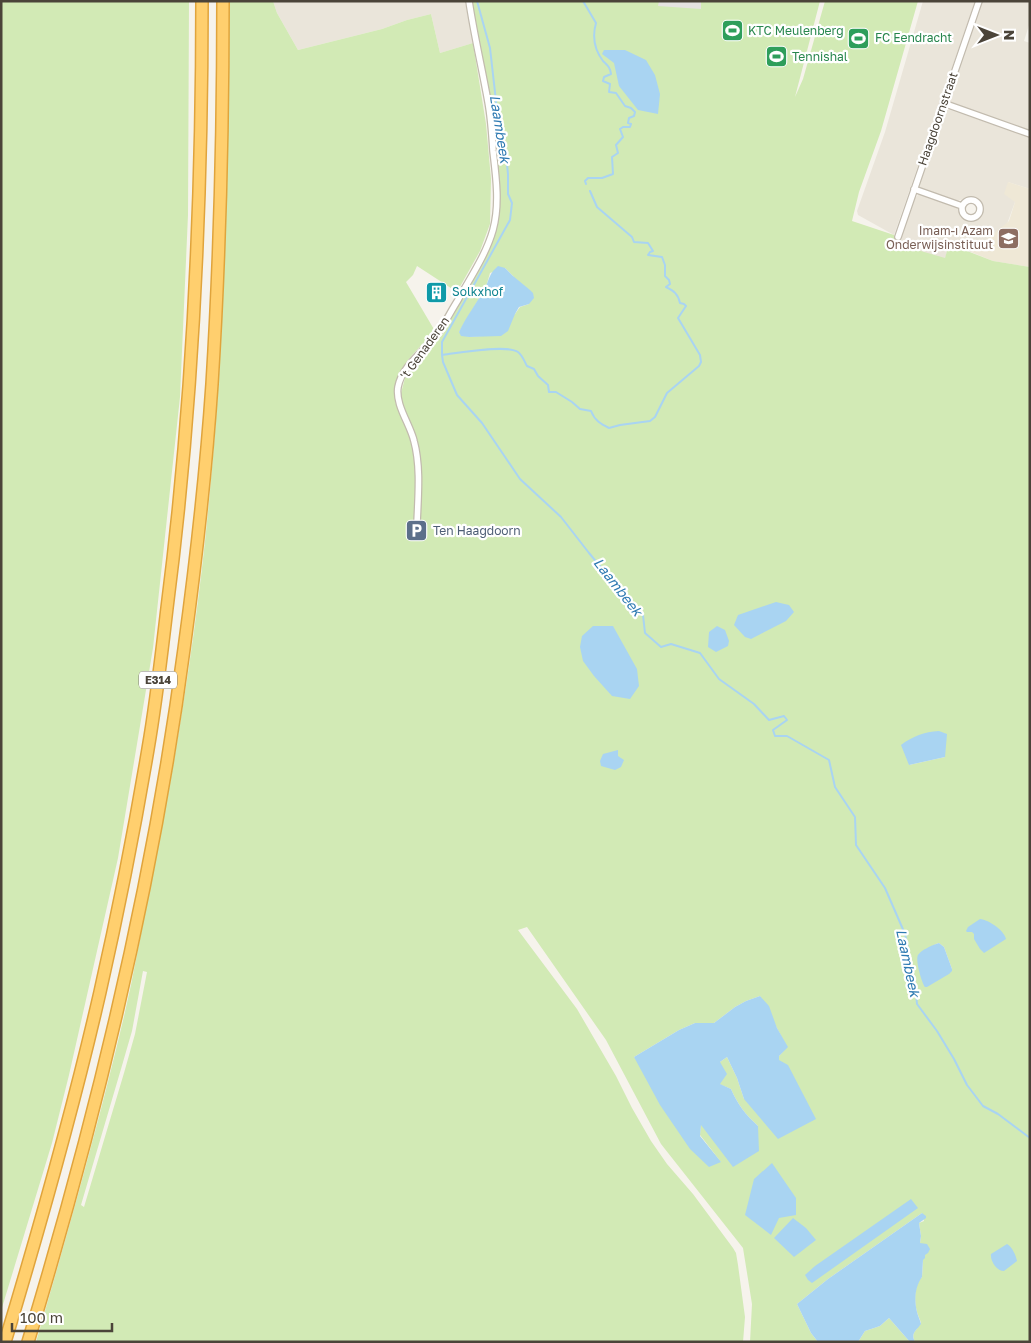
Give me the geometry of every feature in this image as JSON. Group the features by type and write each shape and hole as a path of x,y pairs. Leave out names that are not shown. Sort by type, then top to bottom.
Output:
{"highway":[{"name":"E314","path":"6,1342 68,1121 100,993 127,865 150,735 173,562 190,385 199,213 202,1"},
{"name":"E314","path":"28,1342 90,1126 121,997 148,867 183,660 205,473 212,376 220,213 222,1"}],"street":[{"name":"'t Genaderen","path":"417,524 417,458 414,440 397,393 398,385 403,374 437,334 455,305 490,240 496,212 495,166 488,104 469,1"},
{"name":"Haagdoornstraat","path":"898,236 979,1"},
{"path":"943,104 1030,134"},
{"path":"914,189 962,206"}],"shaded area":[{"path":"273,1 465,1 473,43 440,53 431,14 382,29 298,50 277,13"},
{"path":"659,1 701,1 701,9 658,6"},
{"path":"923,1 975,1 894,235 858,215 857,211 885,132"},
{"path":"982,1 1030,1 1030,22 1024,41 1030,43 1030,130 950,103 948,99"},
{"path":"946,110 1030,137 1030,189 1008,182 1015,202 1007,224 971,252 949,244 945,259 899,245 914,199 919,194 957,207 961,217 965,220 977,219 981,212 981,203 975,198 971,197 956,201 921,190 919,187"},
{"name":"Imam-ı Azam Onderwijsinstituut","path":"1008,182 1030,189 1030,267 993,261 971,252 1009,221 1015,202 1004,194"}],"green space":[{"path":"1,1 189,1 188,215 180,397 153,648 118,858 69,1075 52,1143 1,1311"},
{"path":"229,1 273,1 277,13 298,50 382,29 431,14 440,53 473,43 486,124 491,179 490,224 480,251 457,292 417,266 413,275 406,282 435,331 412,355 400,373 396,382 396,404 402,401 401,393 405,378 443,334 488,251 495,229 498,177 495,139 471,1 820,1 795,97 803,79 825,1 918,1 881,131 859,192 852,221 894,235 900,245 945,258 949,244 993,261 1030,267 1030,1342 915,1342 913,1336 921,1323 915,1298 917,1284 922,1277 923,1260 919,1223 924,1221 922,1213 828,1279 797,1304 811,1333 818,1342 750,1342 752,1304 743,1248 661,1144 606,1040 527,927 518,930 577,1009 651,1141 736,1253 745,1317 743,1342 36,1342 83,1177 125,1012 158,846 186,690 206,532 220,360 225,240","holes":["505,268 513,276 529,304 520,307 515,314 482,336 469,337 459,332 486,287 490,273","939,731 945,757 909,765","939,943 944,947 952,971 919,954","143,971 147,972 135,1034 124,1073 84,1207 81,1205 132,1031","760,996 787,1047 779,1056 778,1061 744,1099 727,1057 720,1062 719,1084 731,1089 742,1109 758,1126 701,1124 700,1135 721,1162 634,1057 679,1030 695,1023 714,1023 735,1007"]},
{"path":"889,1318 910,1342 858,1342 865,1331 880,1326"}],"water":[{"path":"604,50 625,50 646,60 655,75 660,94 658,114 638,110 619,86 614,63 602,54"},
{"path":"498,266 505,268 530,290 534,298 529,304 519,307 508,331 501,336 461,336 459,332 462,326"},
{"path":"776,602 789,605 794,612 786,621 751,639 745,637 734,625 738,615"},
{"path":"593,626 613,626 637,669 639,686 630,699 612,696 583,661 580,647 582,636"},
{"path":"717,626 725,630 729,641 728,646 716,652 708,647 709,632"},
{"path":"939,731 947,734 945,757 909,765 901,745 919,735"},
{"path":"618,750 618,756 624,760 621,767 615,770 601,766 600,761 603,754"},
{"path":"980,919 996,926 1006,939 984,953 974,939 974,934 966,931 968,927"},
{"path":"939,943 944,947 952,971 925,987 917,958 921,951"},
{"path":"760,996 769,1006 777,1028 788,1047 779,1056 779,1060 788,1065 816,1119 778,1139 744,1099 727,1057 720,1062 727,1074 720,1084 731,1089 742,1109 758,1126 759,1151 733,1167 701,1125 700,1136 721,1162 709,1167 690,1149 660,1105 634,1057 679,1030 695,1023 714,1023 735,1007"},
{"path":"772,1163 796,1198 796,1215 779,1218 771,1235 745,1215 754,1179"},
{"path":"911,1199 918,1208 812,1283 808,1280 805,1275 815,1266"},
{"path":"922,1213 926,1218 919,1223 920,1243 927,1244 930,1249 923,1260 922,1277 915,1298 917,1314 921,1324 913,1336 915,1342 910,1342 889,1318 880,1326 865,1331 858,1342 818,1342 811,1333 797,1304 828,1279"},
{"path":"793,1218 806,1228 816,1240 794,1257 774,1238"},
{"path":"1007,1244 1014,1251 1017,1261 1004,1271 1001,1271 994,1265 991,1254"}],"waterway":[{"name":"Laambeek","path":"477,1 490,48 496,101 497,131 505,146 508,194 512,203 510,220 442,342 443,362 457,395 482,423 520,479 561,517 589,553 643,615 645,633 661,647 671,644 700,653 719,679 754,704 769,720 784,716 787,720 773,730 775,736 787,736 829,760 835,787 855,817 856,845 885,888 905,934 915,983 917,1004 937,1031 967,1085 983,1106 998,1114 1030,1138"},
{"path":"583,1 596,23 594,33 596,47 611,72 611,74 604,77 603,81 610,84 609,92 616,93 625,106 635,112 634,116 629,118 628,123 631,124 630,127 620,129 623,137 616,145 618,153 612,157 613,174 602,178 588,178 585,181 586,184"},
{"path":"442,355 482,350 512,350 518,352 527,366 534,369 538,376 548,385 549,392 556,392 580,409 591,411 596,420 609,428 650,421 655,417 667,393 699,366 701,362 700,355 678,318 686,306 680,303 675,293 666,287 670,284 665,276 665,265 662,257 648,255 653,251 648,243 634,242 632,237 597,207 590,191"}],"place":[{"name":"KTC Meulenberg","path":"732,31"},
{"name":"FC Eendracht","path":"859,38"},
{"name":"Tennishal","path":"776,57"},
{"name":"Imam-ı Azam Onderwijsinstituut","path":"1009,238"},
{"name":"Solkxhof","path":"436,292"},
{"name":"Ten Haagdoorn","path":"417,531"}]}
